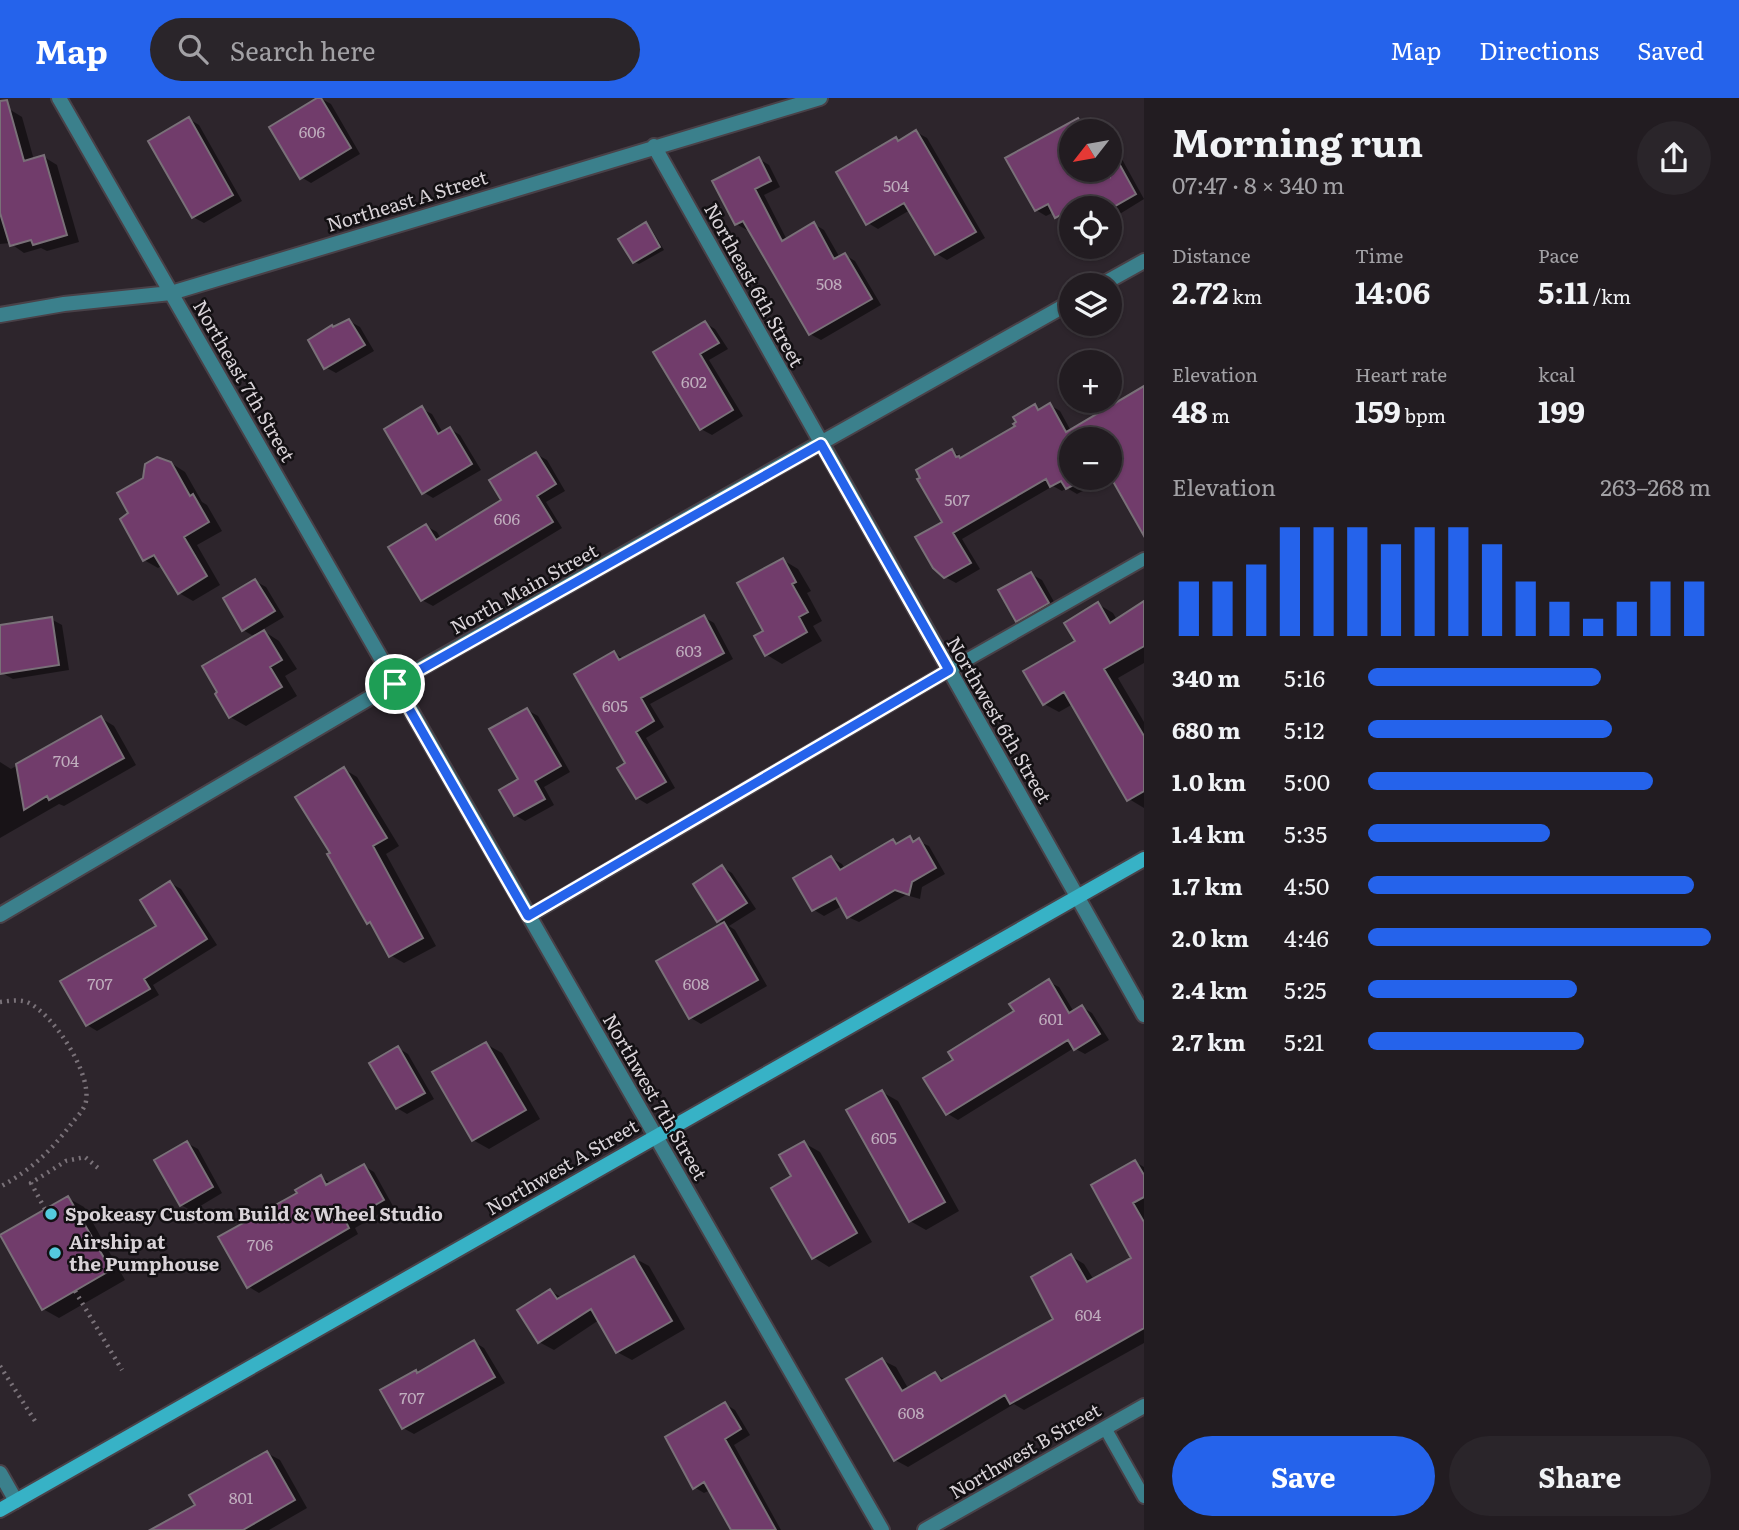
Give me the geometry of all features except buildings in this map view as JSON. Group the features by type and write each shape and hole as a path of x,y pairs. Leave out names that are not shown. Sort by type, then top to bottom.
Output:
{"street":[{"name":"Northeast 7th Street","path":"59,98 395,684"},
{"name":"Northeast A Street","path":"0,314 64,304 171,293 820,98"},
{"name":"Northeast 6th Street","path":"654,146 821,444"},
{"path":"1122,273 1144,261"},
{"name":"North Main Street","path":"0,915 395,684 1059,309"},
{"name":"Northwest 6th Street","path":"821,444 1144,1015"},
{"name":"Northwest 7th Street","path":"395,684 882,1530"},
{"name":"Northwest A Street","path":"0,1510 1144,859"},
{"name":"Northwest B Street","path":"925,1530 1144,1406"},
{"path":"0,1473 16,1501"}],"lane":[{"path":"528,916 1144,559"},
{"path":"1105,1428 1144,1497"}],"path":[{"path":"0,1002 25,1002 48,1018 68,1044 87,1091 82,1110 55,1146 43,1158 0,1186"},
{"path":"45,1209 31,1183 66,1161 85,1157 99,1168"},
{"path":"75,1291 122,1370"},
{"path":"0,1366 35,1421"}],"place":[{"name":"Spokeasy Custom Build & Wheel Studio","path":"51,1214"},
{"name":"Airship at the Pumphouse","path":"55,1253"}],"route":[{"path":"821,444 949,670 528,916 395,684 821,444"}]}
